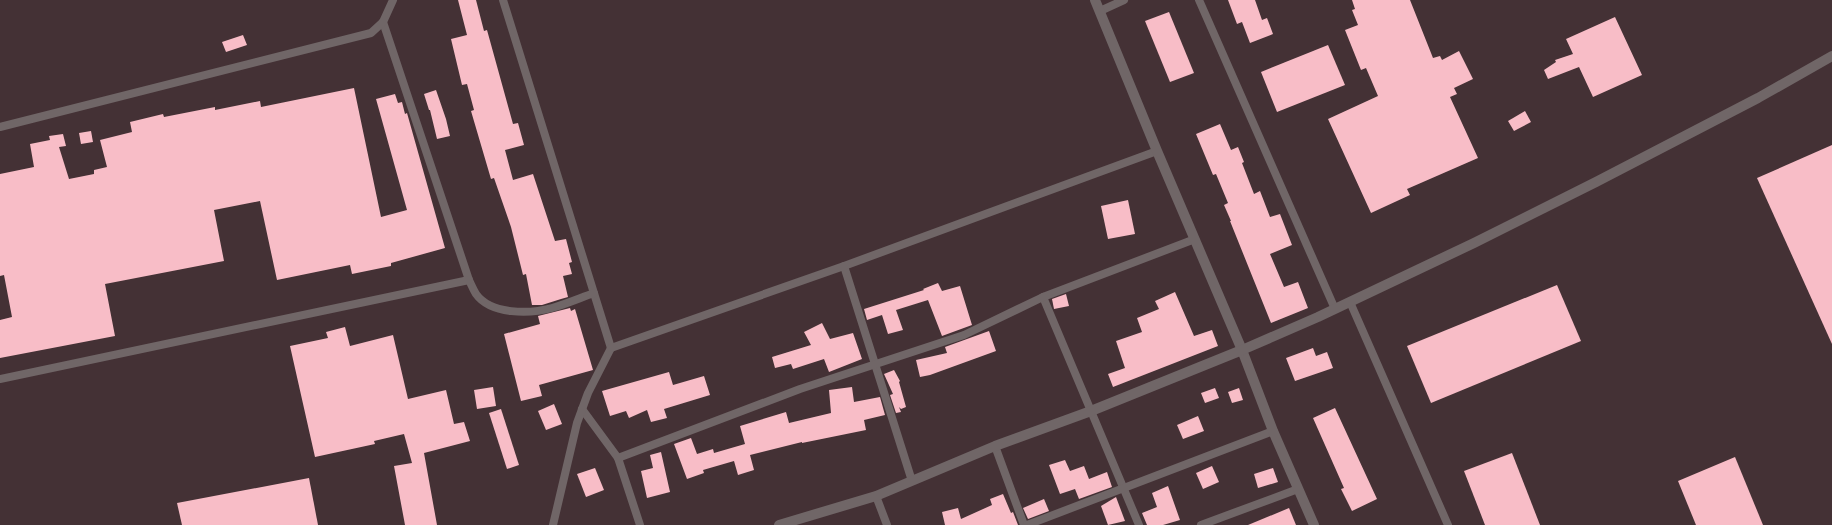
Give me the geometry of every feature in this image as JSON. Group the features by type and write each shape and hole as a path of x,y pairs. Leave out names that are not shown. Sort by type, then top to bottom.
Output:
{"street":[{"path":"1095,0 1157,151 1196,239 1242,350 1273,431 1314,525"},
{"path":"779,525 876,496 995,446 1091,410 1242,350 1335,309 1474,243 1603,178 1758,98 1832,56"}],"lane":[{"path":"0,127 371,33 383,22 393,0"},
{"path":"503,0 611,348"},
{"path":"1100,11 1124,0"},
{"path":"1199,0 1335,309"},
{"path":"383,22 469,280 477,295 488,304 502,309 537,310 552,308 594,293"},
{"path":"553,525 577,423 595,378 611,348 844,266 1157,151"},
{"path":"618,458 800,389 875,366 964,335 1043,297 1196,239"},
{"path":"844,266 912,481"},
{"path":"0,379 469,280"},
{"path":"1043,297 1139,525"},
{"path":"1350,302 1448,525"},
{"path":"582,408 618,458 640,525"},
{"path":"1027,525 1273,431"},
{"path":"995,446 1024,525"},
{"path":"1201,525 1298,490"},
{"path":"876,496 886,525"}],"building":[{"path":"458,0 476,0 484,31 487,30 513,124 518,123 524,145 505,150 513,180 533,174 555,241 566,239 572,262 569,263 572,274 563,276 568,297 542,305 532,305 526,274 523,275 511,227 494,178 491,179 471,111 474,110 467,84 462,85 451,39 467,35"},
{"path":"1228,0 1255,0 1262,20 1267,18 1273,34 1250,43 1242,22 1237,24"},
{"path":"1352,0 1410,0 1433,58 1440,56 1442,60 1459,51 1473,79 1454,88 1457,94 1450,97 1478,158 1407,189 1410,195 1371,213 1328,119 1378,96 1366,68 1361,70 1345,30 1358,25 1352,10 1355,9"},
{"path":"1169,12 1194,73 1170,82 1145,21"},
{"path":"1615,17 1642,75 1593,97 1579,67 1548,79 1544,70 1556,62 1555,60 1573,54 1566,39"},
{"path":"243,35 247,45 226,52 222,42"},
{"path":"1328,45 1345,85 1277,112 1261,72"},
{"path":"354,88 381,217 407,210 376,99 395,94 398,103 402,102 405,114 407,113 445,248 391,263 391,266 352,274 350,265 277,280 260,201 214,210 224,261 105,284 115,336 0,358 0,320 12,317 4,275 0,276 0,174 34,167 30,144 50,140 49,136 63,134 66,146 59,147 69,179 94,174 94,170 107,167 100,140 132,132 130,122 163,114 164,117 215,107 215,110 260,101 261,107"},
{"path":"436,90 450,136 437,139 430,110 424,94"},
{"path":"1525,111 1531,122 1514,131 1508,121"},
{"path":"1220,124 1231,150 1238,147 1244,162 1242,163 1254,194 1260,191 1270,217 1280,214 1292,245 1270,254 1284,287 1298,282 1308,308 1271,323 1224,205 1228,203 1216,174 1213,175 1196,134"},
{"path":"91,131 93,142 81,144 79,133"},
{"path":"1832,145 1832,344 1757,178"},
{"path":"1128,200 1135,234 1108,239 1101,206"},
{"path":"938,283 942,291 960,286 972,325 942,336 928,300 896,310 903,330 888,334 882,315 867,320 864,309 924,290 923,289"},
{"path":"1557,285 1581,341 1431,403 1407,346"},
{"path":"1175,292 1194,336 1212,330 1218,346 1113,387 1108,374 1125,368 1116,341 1142,332 1137,318 1159,309 1155,301"},
{"path":"1066,294 1069,306 1054,309 1052,299"},
{"path":"570,308 571,311 575,309 593,370 539,385 542,396 521,401 504,334 540,324 538,316"},
{"path":"822,323 830,339 853,333 862,359 829,372 824,359 793,369 791,364 775,368 772,357 811,345 804,332"},
{"path":"345,327 350,346 393,335 408,399 446,390 454,424 464,422 470,441 424,453 437,525 405,525 394,466 412,463 404,434 374,441 375,444 315,457 290,346 328,338 326,332"},
{"path":"989,331 996,351 930,375 920,377 916,360 947,353 945,347"},
{"path":"1313,348 1316,356 1327,352 1333,368 1295,381 1286,358"},
{"path":"894,370 900,381 906,407 901,409 899,407 901,412 896,413 890,395 893,394 884,374"},
{"path":"669,372 673,385 704,376 710,395 664,409 667,418 651,422 647,410 629,418 626,411 610,416 602,391"},
{"path":"493,387 496,406 477,409 474,390"},
{"path":"852,387 854,402 880,397 885,415 864,420 866,430 802,442 750,455 754,470 738,475 734,461 703,470 704,473 687,479 674,444 691,438 697,454 713,449 714,453 745,444 740,426 786,412 789,423 831,413 829,390"},
{"path":"1215,388 1219,398 1205,403 1201,393"},
{"path":"1239,388 1243,400 1232,403 1228,392"},
{"path":"554,404 562,424 546,430 538,411"},
{"path":"1335,408 1377,499 1352,511 1341,489 1344,488 1313,418"},
{"path":"501,409 519,465 507,469 489,413"},
{"path":"1198,416 1204,431 1183,439 1177,425"},
{"path":"661,452 670,492 647,498 641,471 653,468 650,455"},
{"path":"1512,453 1540,525 1485,525 1464,471"},
{"path":"1735,457 1763,525 1696,525 1678,481"},
{"path":"1065,460 1070,471 1084,466 1089,479 1107,472 1112,487 1079,499 1075,489 1060,494 1049,465"},
{"path":"1212,466 1219,482 1203,489 1196,473"},
{"path":"595,468 604,490 586,497 577,474"},
{"path":"1273,468 1278,482 1258,488 1254,474"},
{"path":"309,478 318,525 182,525 177,503"},
{"path":"1168,486 1180,520 1163,525 1147,525 1142,513 1157,507 1152,493"},
{"path":"1003,494 1018,525 945,525 942,512 958,508 961,519 992,505 990,499"},
{"path":"1116,497 1125,521 1108,525 1101,506"},
{"path":"1044,499 1049,511 1028,519 1023,508"},
{"path":"1289,508 1296,525 1248,525"}]}
